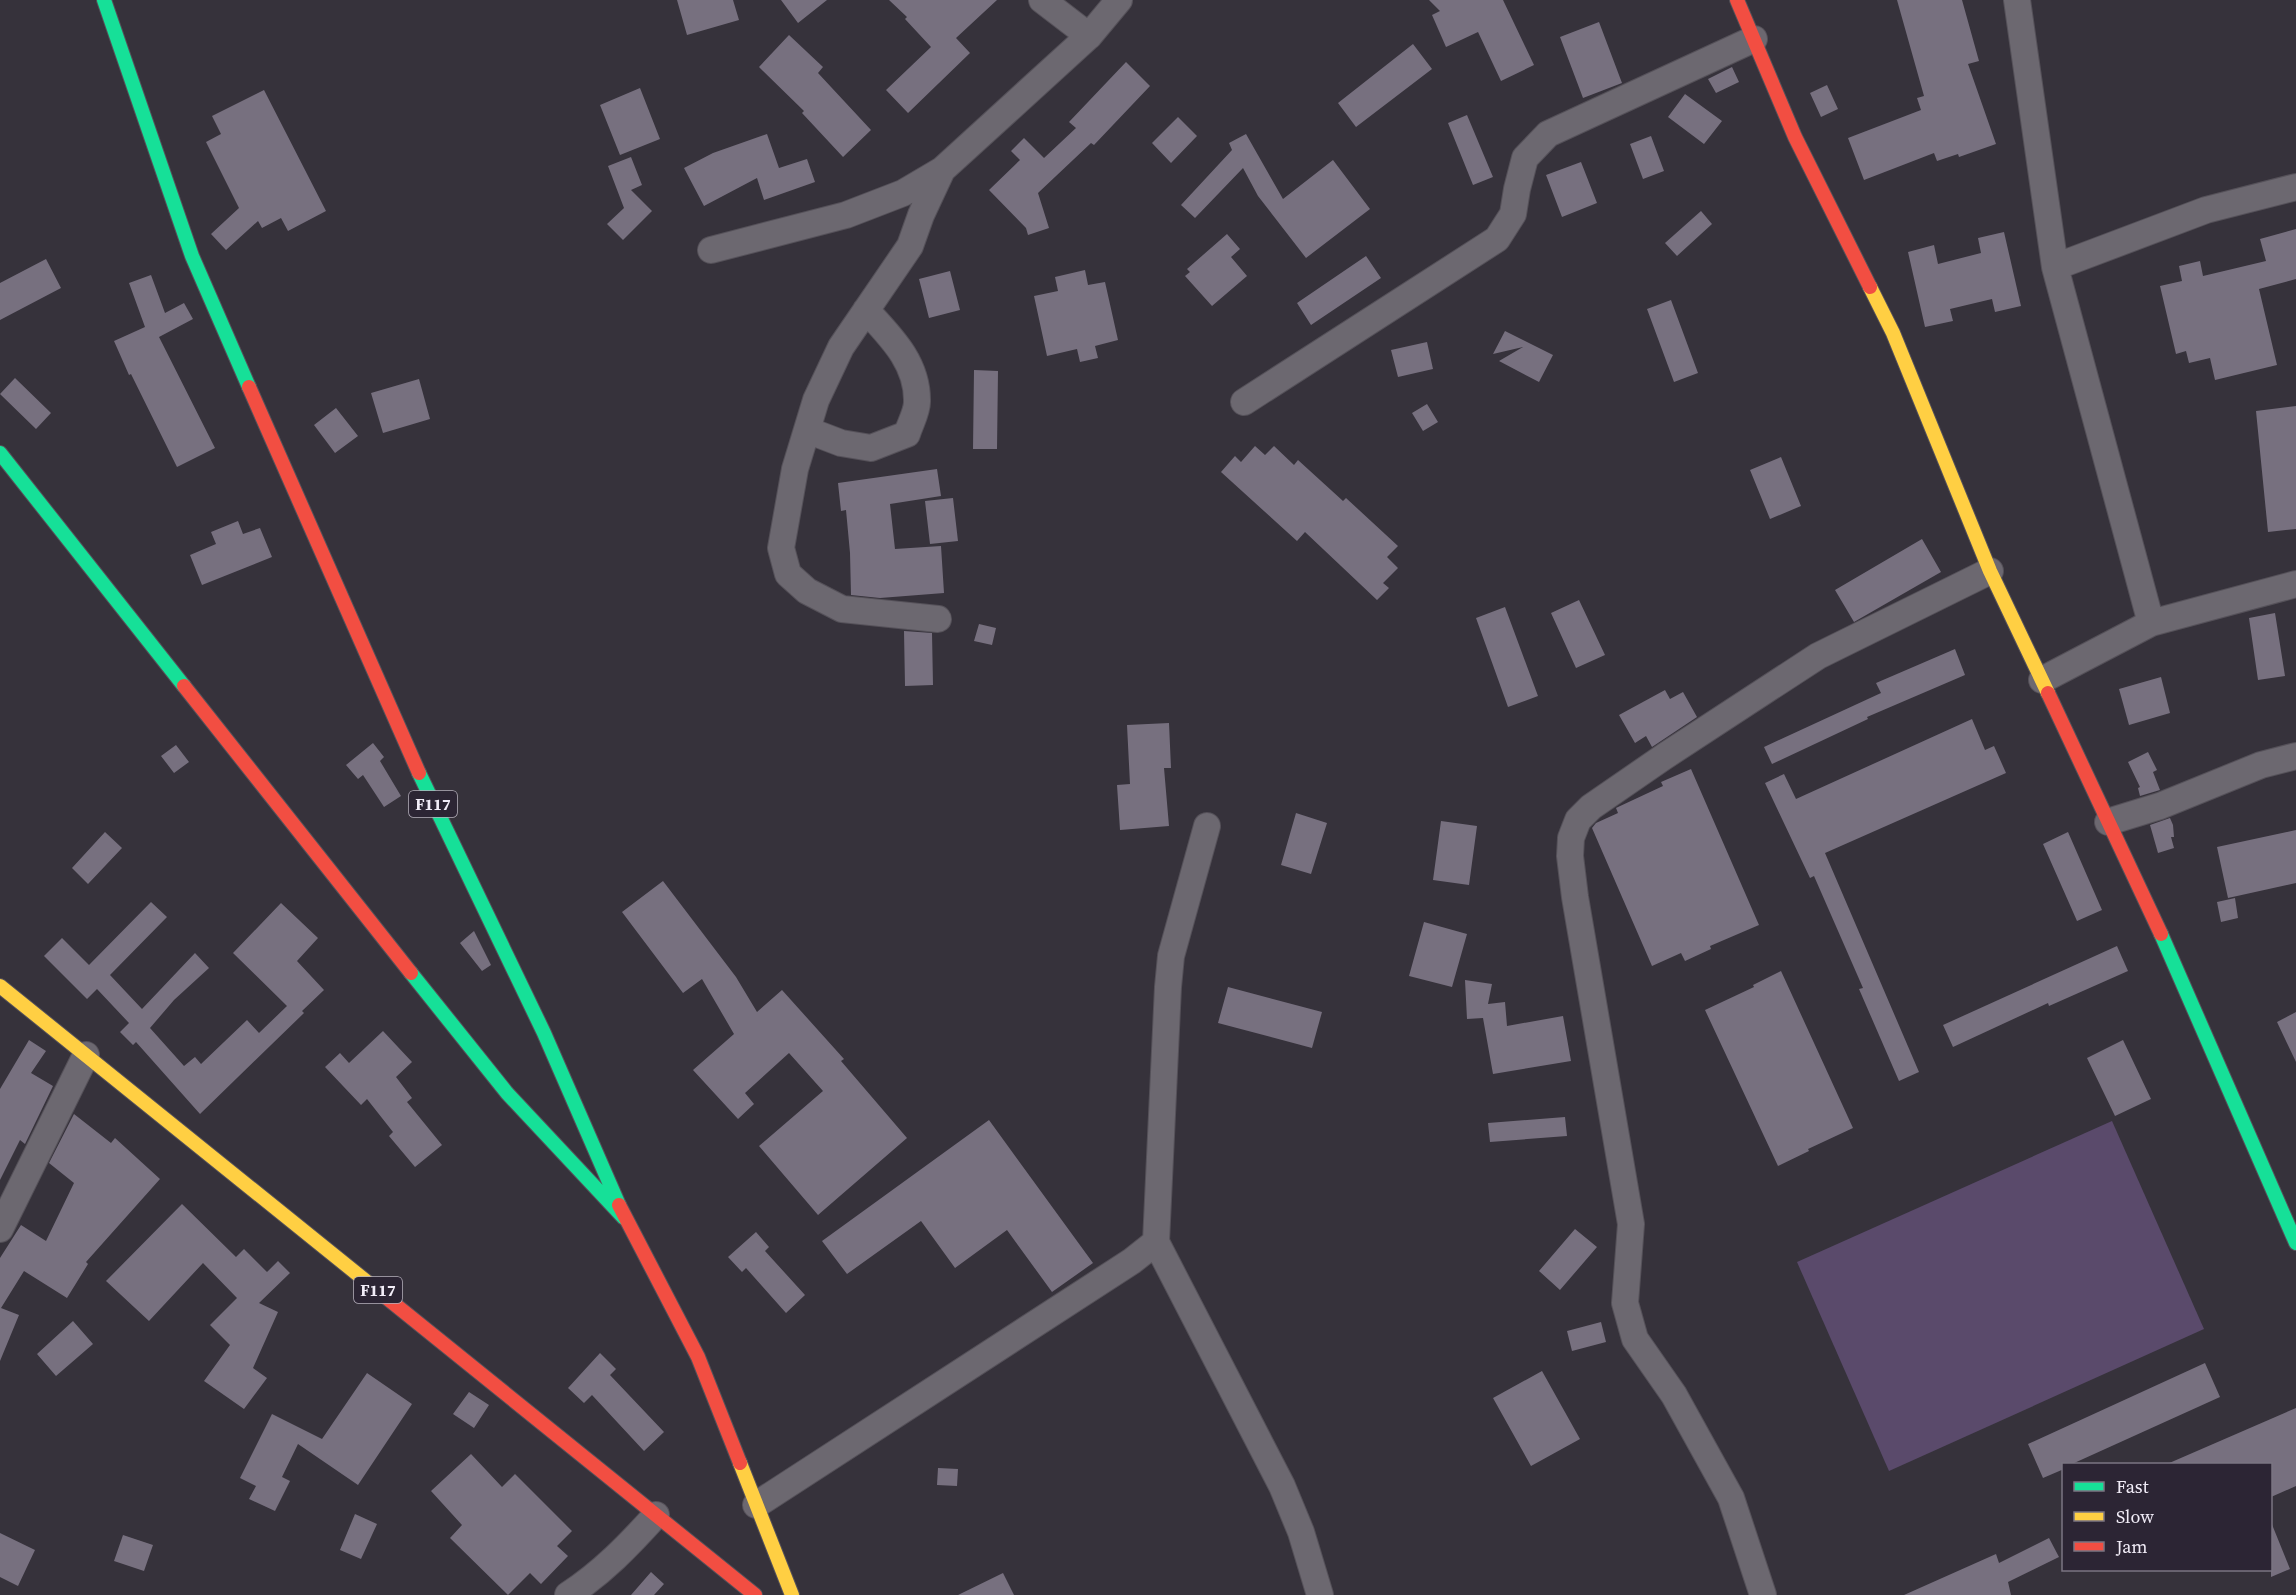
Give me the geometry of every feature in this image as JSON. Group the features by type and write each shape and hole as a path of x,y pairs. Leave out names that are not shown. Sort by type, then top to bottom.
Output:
{"main road":[{"name":"F117","path":"104,0 192,256 406,746 544,1033 626,1221 698,1357 792,1595"},
{"path":"1737,0 1795,137 1893,333 1990,571 2174,961 2296,1243"},
{"path":"0,453 480,1060 507,1093 626,1221"},
{"name":"F117","path":"0,986 755,1595"}],"street":[{"path":"1042,0 1089,36"},
{"path":"711,250 846,215 903,193 942,170 1089,36 1119,0"},
{"path":"2017,0 2055,267 2151,623"},
{"path":"1244,402 1497,239 1513,214 1525,158 1548,134 1754,39"},
{"path":"938,619 842,609 807,591 788,574 781,548 795,469 816,400 841,347 910,246 921,215 942,170"},
{"path":"2055,267 2205,210 2296,187"},
{"path":"807,430 842,443 871,448 907,434 917,403 911,365 888,333 866,310"},
{"path":"1763,1595 1731,1498 1674,1395 1635,1339 1625,1303 1631,1224 1575,897 1570,856 1572,838 1578,820 1591,807 1674,749 1818,656 1990,571"},
{"path":"2042,680 2151,623 2296,584"},
{"path":"2108,822 2160,806 2261,765 2296,756"},
{"path":"1207,826 1171,956 1156,1242 1282,1486 1301,1532 1320,1595"},
{"path":"0,1229 86,1056"},
{"path":"756,1505 1132,1261 1156,1242"},
{"path":"568,1595 589,1581 625,1549 656,1515"}],"shaded area":[{"path":"2112,1121 2204,1329 1889,1471 1797,1262"}],"building":[{"path":"677,0 733,0 739,20 687,35"},
{"path":"781,0 827,0 798,23"},
{"path":"889,0 997,0 956,38 970,53 908,113 886,90 931,47 905,19 907,17"},
{"path":"1429,0 1503,0 1534,65 1501,81 1478,32 1446,47 1432,15 1440,11"},
{"path":"1897,0 1962,0 1979,61 1968,64 1996,144 1959,157 1958,154 1937,161 1934,153 1864,180 1848,138 1921,110 1917,98 1924,96"},
{"path":"1599,22 1622,83 1583,98 1560,37"},
{"path":"789,35 823,67 818,73 871,130 843,157 802,113 804,111 759,67"},
{"path":"1413,44 1432,69 1356,127 1338,103"},
{"path":"1126,62 1150,86 1094,145 1091,143 1038,193 1049,228 1028,235 1026,228 989,190 1020,160 1011,151 1024,138 1044,158 1076,128 1069,122"},
{"path":"1732,67 1739,82 1716,93 1708,79"},
{"path":"1827,85 1838,109 1821,117 1810,93"},
{"path":"640,88 660,139 620,155 600,105"},
{"path":"264,90 326,211 288,231 281,218 262,228 258,221 226,250 211,234 239,208 206,142 221,134 212,116"},
{"path":"1685,94 1722,121 1704,144 1668,117"},
{"path":"1467,115 1493,177 1473,185 1448,123"},
{"path":"1178,117 1197,136 1171,163 1152,143"},
{"path":"767,134 779,168 807,159 815,182 764,200 757,178 704,206 684,168 713,153"},
{"path":"1246,134 1283,199 1333,160 1370,209 1306,258 1258,196 1243,168 1195,218 1181,205 1232,150 1229,143"},
{"path":"1651,136 1664,171 1643,179 1630,144"},
{"path":"631,157 642,185 631,190 652,211 623,240 607,224 624,208 608,166"},
{"path":"1581,162 1597,203 1562,217 1546,175"},
{"path":"1701,211 1712,224 1677,256 1665,243"},
{"path":"2296,229 2296,279 2259,289 2277,365 2215,380 2210,358 2189,363 2186,351 2176,354 2160,286 2182,281 2179,266 2200,261 2203,276 2266,261 2260,239"},
{"path":"2004,232 2021,306 1995,312 1992,299 1950,309 1953,321 1925,327 1908,252 1934,245 1938,264 1981,253 1978,238"},
{"path":"1227,234 1240,249 1231,257 1247,276 1212,306 1185,276 1190,272 1187,269"},
{"path":"1366,256 1381,278 1311,325 1297,303"},
{"path":"46,259 61,288 0,320 0,283"},
{"path":"1085,270 1088,285 1105,282 1118,340 1095,346 1098,358 1080,362 1077,349 1047,356 1034,296 1058,291 1055,277"},
{"path":"950,271 960,310 929,318 919,279"},
{"path":"151,275 165,313 184,303 193,319 159,337 215,448 177,467 114,341 145,327 129,283"},
{"path":"1671,300 1698,373 1674,382 1647,309"},
{"path":"1505,331 1553,355 1539,382 1499,361 1523,347 1493,354"},
{"path":"1427,342 1433,369 1398,377 1391,350"},
{"path":"974,370 998,371 997,449 973,449"},
{"path":"15,378 51,413 36,429 0,394"},
{"path":"419,379 430,419 383,433 371,393"},
{"path":"1427,404 1438,422 1423,431 1412,413"},
{"path":"2296,406 2296,529 2268,532 2256,411"},
{"path":"336,408 358,436 335,453 314,425"},
{"path":"1255,446 1265,455 1274,446 1294,465 1298,460 1343,501 1346,498 1398,546 1387,557 1398,568 1383,583 1389,588 1377,600 1305,532 1297,541 1221,472 1235,456 1241,462"},
{"path":"1781,457 1801,506 1770,519 1750,470"},
{"path":"937,469 941,496 890,504 895,549 941,546 944,593 880,598 851,595 846,510 841,511 838,483"},
{"path":"953,498 958,541 930,544 925,501"},
{"path":"238,521 243,534 260,528 272,557 202,585 190,555 216,544 211,532"},
{"path":"1922,539 1941,572 1854,622 1835,590"},
{"path":"1579,600 1605,655 1576,668 1551,613"},
{"path":"1505,607 1538,696 1508,707 1476,618"},
{"path":"2275,613 2285,676 2258,680 2249,618"},
{"path":"979,624 996,628 992,645 974,641"},
{"path":"904,631 932,633 933,685 905,686"},
{"path":"1955,649 1965,675 1867,717 1868,719 1772,764 1764,747 1881,693 1876,683"},
{"path":"2161,677 2170,713 2129,725 2119,689"},
{"path":"1665,690 1670,699 1683,692 1697,717 1652,747 1646,736 1635,743 1619,715"},
{"path":"1972,719 1985,750 1994,746 2006,773 1825,853 1919,1072 1899,1081 1859,989 1863,988 1814,876 1810,878 1765,783 1784,774 1796,799"},
{"path":"1169,723 1171,768 1164,768 1169,826 1120,830 1117,785 1130,784 1127,725"},
{"path":"373,743 384,757 380,761 401,796 384,807 363,775 358,779 346,765"},
{"path":"176,745 189,762 174,773 161,756"},
{"path":"2148,752 2157,770 2153,772 2160,790 2140,796 2138,788 2140,787 2128,762"},
{"path":"1691,769 1759,925 1710,946 1711,949 1685,961 1681,953 1652,966 1592,828 1596,823 1618,813 1616,808 1663,786 1661,782"},
{"path":"1296,813 1327,823 1311,874 1281,865"},
{"path":"2170,818 2173,825 2174,837 2171,837 2174,848 2158,853 2150,825"},
{"path":"1441,821 1477,826 1469,885 1433,880"},
{"path":"2296,830 2296,883 2228,898 2217,847"},
{"path":"105,832 122,848 88,884 72,868"},
{"path":"2068,832 2102,910 2077,921 2043,844"},
{"path":"663,881 736,977 757,1012 782,990 844,1059 841,1061 907,1138 818,1215 759,1146 823,1091 789,1053 745,1093 754,1104 738,1119 693,1070 734,1034 702,979 683,993 622,912"},
{"path":"2235,898 2238,918 2221,922 2217,902"},
{"path":"151,902 167,917 110,975 142,1009 195,953 209,968 174,1000 150,1028 184,1066 195,1057 201,1064 247,1020 259,1033 287,1006 233,953 281,903 318,938 297,961 324,990 302,1011 304,1013 200,1114 136,1042 133,1045 120,1032 129,1023 97,989 87,999 44,956 62,938 89,965"},
{"path":"1424,922 1467,934 1452,987 1409,976"},
{"path":"474,931 491,965 482,971 460,943"},
{"path":"2117,946 2128,971 2049,1006 2048,1003 1953,1047 1943,1025"},
{"path":"1781,971 1853,1128 1778,1166 1705,1010 1754,987 1753,985"},
{"path":"1465,980 1492,984 1488,1004 1505,1002 1507,1026 1563,1016 1571,1061 1493,1074 1483,1018 1467,1019"},
{"path":"1228,987 1322,1012 1312,1048 1218,1023"},
{"path":"2296,1012 2296,1062 2277,1022"},
{"path":"383,1031 412,1062 396,1077 412,1098 407,1102 442,1145 415,1167 389,1136 393,1132 367,1099 361,1105 325,1067 340,1053 349,1063"},
{"path":"29,1040 46,1051 31,1073 53,1086 25,1144 20,1140 0,1180 0,1089"},
{"path":"2123,1040 2151,1099 2115,1116 2087,1058"},
{"path":"74,1114 111,1143 115,1138 160,1179 86,1262 88,1264 67,1298 24,1271 1,1308 19,1315 0,1361 0,1258 21,1225 46,1241 74,1183 49,1163"},
{"path":"1565,1117 1567,1136 1490,1142 1488,1123"},
{"path":"989,1120 1093,1263 1052,1292 1007,1230 955,1268 921,1221 847,1274 822,1241"},
{"path":"182,1204 236,1257 244,1249 267,1272 278,1261 290,1273 259,1303 278,1312 253,1368 267,1378 244,1409 204,1381 230,1345 210,1325 237,1298 203,1263 149,1321 106,1281"},
{"path":"1575,1229 1597,1247 1560,1290 1539,1271"},
{"path":"756,1232 769,1247 765,1251 805,1295 786,1313 746,1268 742,1272 728,1257"},
{"path":"73,1321 93,1344 56,1376 37,1354"},
{"path":"1601,1322 1606,1342 1572,1351 1567,1331"},
{"path":"600,1353 616,1369 610,1375 664,1432 644,1451 592,1395 584,1403 568,1388"},
{"path":"2205,1363 2220,1397 2074,1463 2062,1463 2062,1470 2043,1478 2028,1444"},
{"path":"1542,1371 1580,1439 1531,1466 1493,1398"},
{"path":"367,1373 412,1404 358,1485 298,1444 282,1477 290,1481 275,1511 249,1499 256,1486 240,1478 272,1414 322,1439"},
{"path":"469,1392 489,1405 474,1428 453,1414"},
{"path":"2296,1408 2296,1486 2272,1497 2272,1463 2169,1463"},
{"path":"471,1454 502,1487 515,1474 572,1531 557,1546 568,1556 541,1584 530,1573 508,1595 450,1538 462,1525 431,1491"},
{"path":"938,1468 958,1469 957,1486 937,1485"},
{"path":"355,1514 377,1524 361,1559 340,1550"},
{"path":"2272,1524 2290,1569 2271,1577 2272,1571"},
{"path":"0,1533 35,1550 18,1586 0,1577"},
{"path":"123,1535 153,1545 144,1571 114,1561"},
{"path":"2049,1538 2059,1557 2008,1582 2011,1595 1904,1595 1996,1554 1999,1563"},
{"path":"651,1572 664,1584 654,1595 631,1595"},
{"path":"1003,1573 1014,1595 958,1595"}],"traffic: fast":[{"path":"104,0 192,256 249,387"},
{"path":"0,453 184,686"},
{"path":"419,773 544,1033 619,1205"},
{"path":"2161,934 2296,1243"},
{"path":"411,973 507,1093 624,1218"}],"traffic: slow":[{"path":"1870,287 1893,333 1990,571 2048,693"},
{"path":"0,986 382,1294"},
{"path":"740,1463 792,1595"}],"traffic: jam":[{"path":"1737,0 1795,137 1870,287"},
{"path":"249,387 419,773"},
{"path":"184,686 411,973"},
{"path":"2048,693 2161,934"},
{"path":"619,1205 698,1357 740,1463"},
{"path":"382,1294 755,1595"}]}
